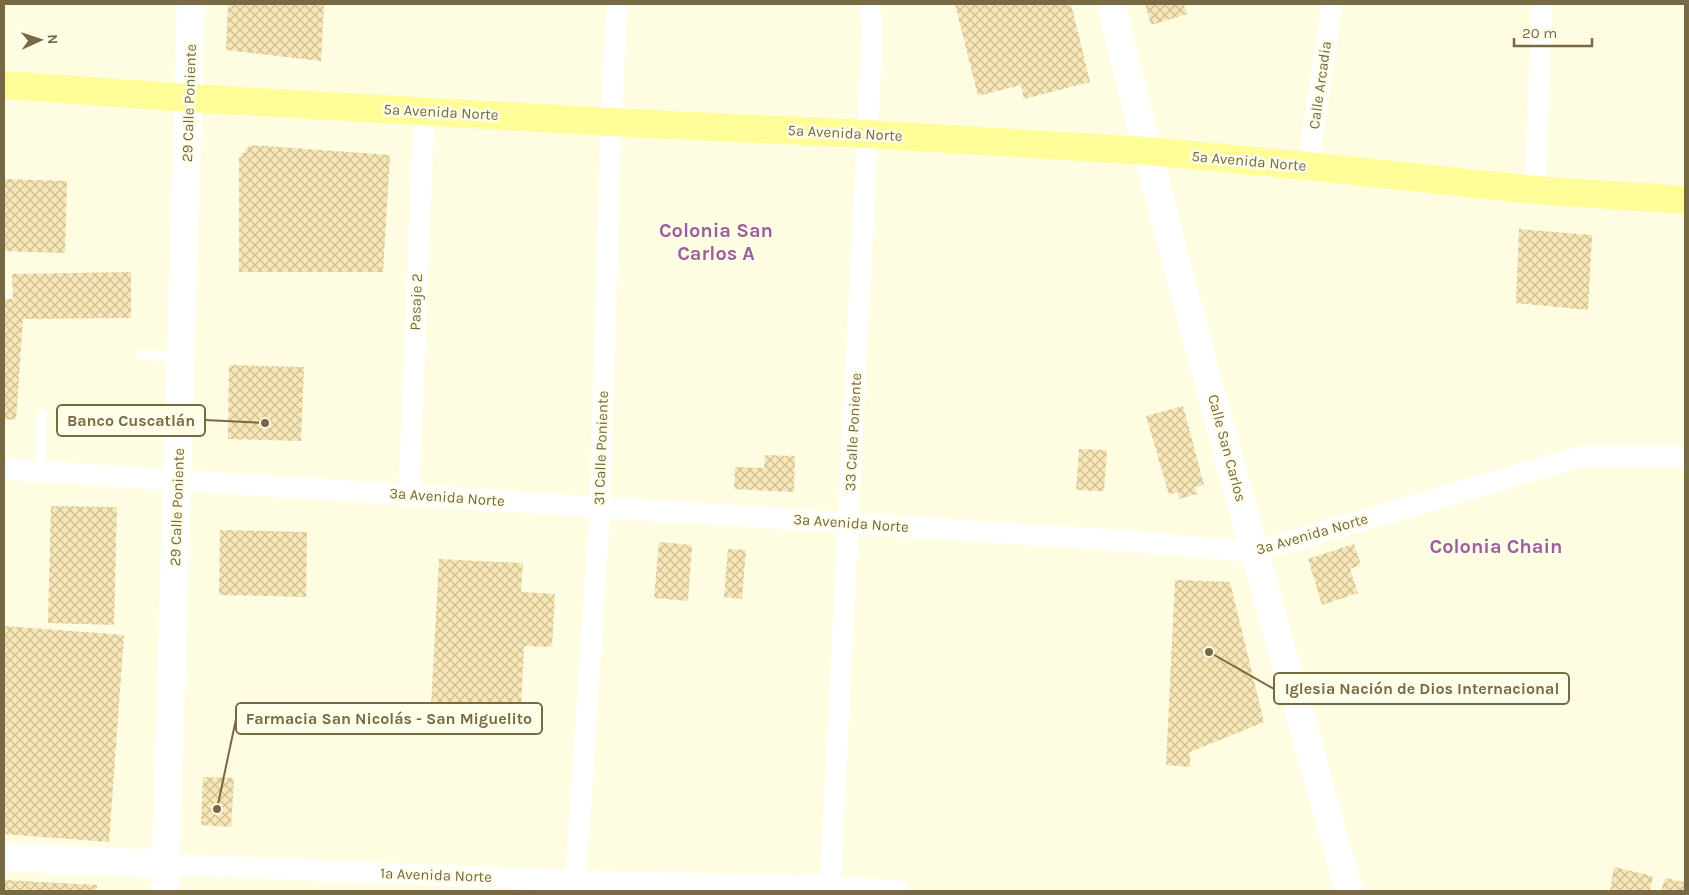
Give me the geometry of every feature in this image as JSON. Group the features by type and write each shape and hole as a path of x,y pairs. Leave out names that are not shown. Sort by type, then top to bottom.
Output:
{"main road":[{"name":"5a Avenida Norte","path":"4,84 189,98 611,122 867,134 1147,151 1535,190 1685,200"}],"street":[{"name":"29 Calle Poniente","path":"165,891 191,4"},
{"name":"31 Calle Poniente","path":"575,886 600,507 611,122 617,4"},
{"name":"33 Calle Poniente","path":"830,889 872,41 869,4"},
{"name":"Calle San Carlos","path":"1111,4 1147,151 1254,552 1350,891"},
{"name":"Calle Arcadia","path":"1308,166 1332,4"},
{"path":"1535,190 1542,4"},
{"name":"Pasaje 2","path":"409,495 424,110"},
{"name":"3a Avenida Norte","path":"4,468 1130,541 1254,552 1579,456 1685,457"},
{"name":"1a Avenida Norte","path":"4,857 575,886 899,891"}],"lane":[{"path":"141,355 181,357"},
{"path":"40,471 42,415"}],"building":[{"path":"228,4 324,4 321,61 226,50"},
{"path":"955,4 1071,4 1090,82 1024,99 1021,85 978,96"},
{"path":"1145,4 1184,4 1187,14 1151,25"},
{"path":"250,145 390,155 383,272 239,272 239,158"},
{"path":"4,179 67,181 65,253 4,251"},
{"path":"1519,229 1592,235 1588,310 1516,303"},
{"path":"131,272 131,318 23,319 16,420 4,419 4,299 13,299 12,274"},
{"path":"229,365 304,367 301,441 228,439"},
{"path":"1183,406 1204,485 1195,487 1197,494 1179,499 1178,492 1169,495 1146,416"},
{"path":"1079,449 1107,450 1104,491 1076,490"},
{"path":"765,455 795,456 794,492 734,489 735,467 764,468"},
{"path":"51,506 117,507 114,625 48,623"},
{"path":"220,530 307,532 306,597 219,595"},
{"path":"659,542 692,545 688,601 654,598"},
{"path":"1354,544 1361,565 1350,569 1358,593 1322,605 1308,559"},
{"path":"728,549 746,550 742,599 724,597"},
{"path":"439,559 523,563 521,592 555,594 552,647 524,646 520,730 430,725"},
{"path":"1175,580 1230,582 1264,722 1190,752 1190,767 1166,765"},
{"path":"4,626 124,635 109,842 4,834"},
{"path":"203,777 234,778 231,827 201,825"},
{"path":"1614,867 1653,876 1650,891 1610,891"},
{"path":"1665,878 1685,882 1685,891 1661,891"},
{"path":"5,880 97,885 97,891 4,891"}],"place":[{"name":"Banco Cuscatlán","path":"265,423"},
{"name":"Iglesia Nación de Dios Internacional","path":"1209,652"},
{"name":"Farmacia San Nicolás - San Miguelito","path":"217,809"}],"district":[{"name":"Colonia San Carlos A","path":"716,242"},
{"name":"Colonia Chain","path":"1496,546"}]}
